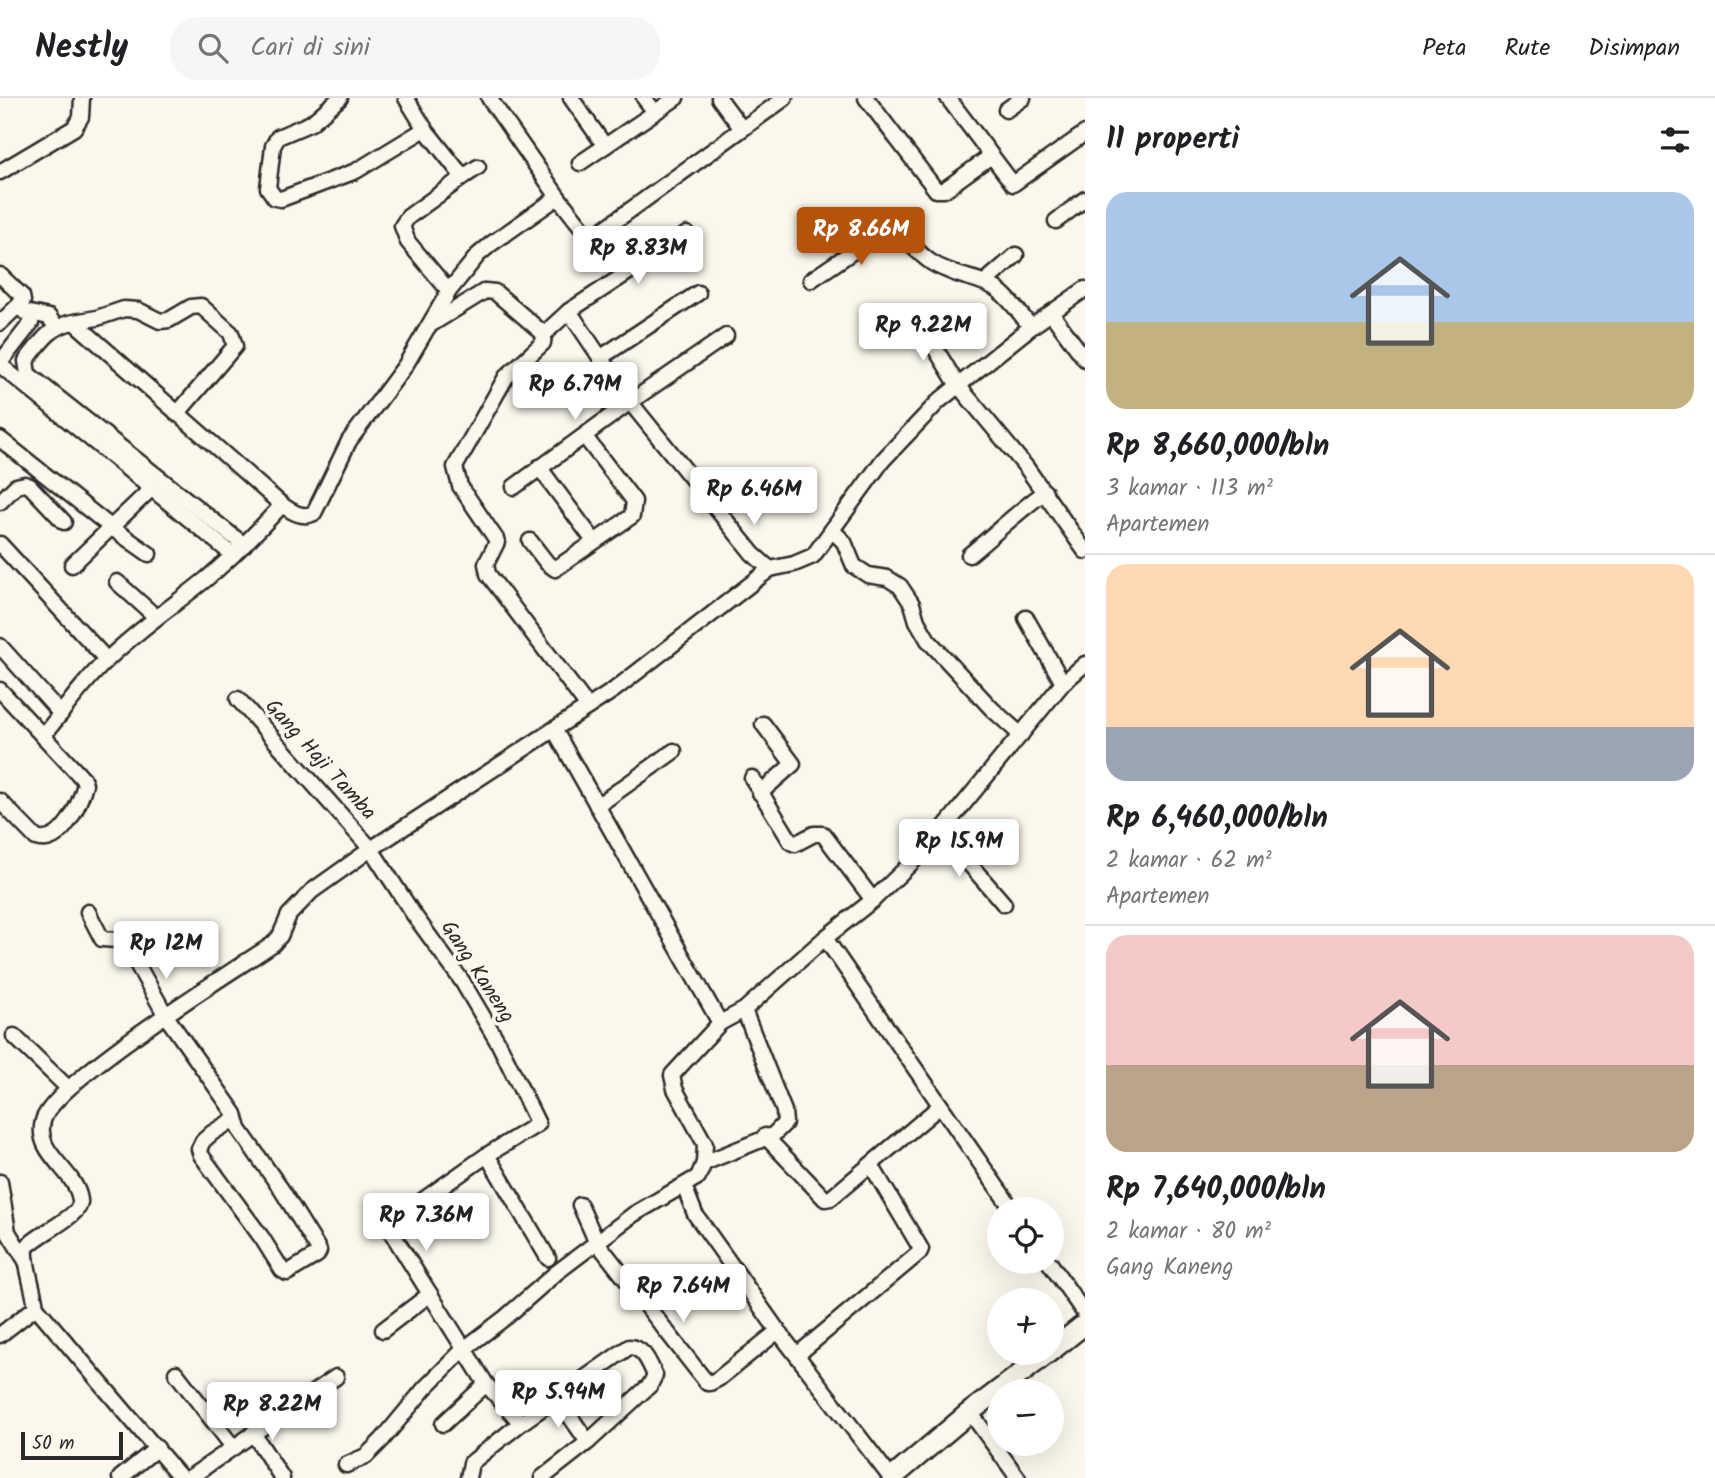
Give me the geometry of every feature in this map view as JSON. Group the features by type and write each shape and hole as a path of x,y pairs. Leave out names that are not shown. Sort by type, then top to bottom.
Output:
{"main road":[{"path":"1064,1340 1085,1324"},
{"path":"892,1478 970,1412 1032,1365"}],"street":[{"path":"0,172 74,128 81,117 82,98"},
{"path":"340,98 312,123 282,134 274,142 268,188 275,198 281,199 347,175 425,129"},
{"path":"406,98 425,129 463,177"},
{"path":"489,98 558,197 583,229 592,233 600,232 677,179 785,98"},
{"path":"571,98 604,146"},
{"path":"644,98 655,112"},
{"path":"580,163 676,98"},
{"path":"719,98 742,129"},
{"path":"866,98 936,190 944,190 991,156"},
{"path":"948,98 1013,184 1085,133"},
{"path":"1006,110 1023,98"},
{"path":"449,291 408,242 402,226 408,217 478,167"},
{"path":"74,322 177,414 293,511 314,513 349,441 405,366 449,291 478,255 558,197"},
{"path":"1056,221 1085,199"},
{"path":"811,280 885,232 907,241 928,261 955,274 985,282 1009,300 1031,327"},
{"path":"588,707 488,574 486,565 498,542 460,486 454,467 506,377 543,343 544,334 569,311 687,234"},
{"path":"985,282 1016,255"},
{"path":"0,275 22,296 23,301 0,323"},
{"path":"26,1261 26,1248 29,1243 73,1215 80,1204 73,1184 46,1147 42,1131 48,1108 68,1088 120,1047 273,944 280,936 289,915 312,891 371,849 614,690 770,569 794,564 813,556 883,460 957,384 1085,289"},
{"path":"426,327 485,291 490,291 495,292 544,334"},
{"path":"600,358 698,293"},
{"path":"177,414 234,345 235,339 231,333 201,306 191,307 169,320 160,321 138,310 124,309 56,327 26,360 28,374 239,550"},
{"path":"19,307 25,312 49,317 56,327"},
{"path":"569,311 631,402 753,554 770,569"},
{"path":"1051,313 1085,359"},
{"path":"31,323 0,364 151,489 239,550"},
{"path":"919,323 957,384 1045,492 1085,551"},
{"path":"514,487 726,336"},
{"path":"530,541 555,569 632,516 634,501 584,436"},
{"path":"0,439 149,554"},
{"path":"539,467 594,541"},
{"path":"0,502 16,486 25,484 64,522"},
{"path":"72,565 151,489"},
{"path":"969,555 1045,492"},
{"path":"43,736 106,659 239,550 293,511"},
{"path":"832,530 844,542 851,561 860,571 887,578 900,586 912,604 917,621 928,639 992,709 1021,734"},
{"path":"0,544 106,659"},
{"path":"117,582 156,617"},
{"path":"1026,618 1063,683"},
{"path":"0,646 61,714"},
{"path":"346,1465 366,1455 382,1440 412,1402 464,1349 596,1241 634,1214 698,1177 704,1163 705,1144 675,1089 672,1080 677,1069 720,1023 744,1010 825,938 873,900 929,846 1063,683 1085,664"},
{"path":"0,690 83,779 83,790 70,821 55,834 39,839 0,801"},
{"name":"Gang Haji Tamba","path":"238,699 371,849"},
{"path":"760,793 793,764 763,724"},
{"path":"554,729 720,1023"},
{"path":"597,806 674,751"},
{"path":"752,778 791,842 795,844 814,834 823,834 873,900"},
{"path":"941,831 1004,904"},
{"name":"Gang Kaneng","path":"371,849 462,981 499,1044 538,1124 487,1155"},
{"path":"88,912 99,937 117,940 127,946 166,1016 236,1118 239,1129 281,1189 319,1251 317,1255 287,1273 282,1270 199,1149 203,1141 236,1118"},
{"path":"825,938 1004,1197"},
{"path":"704,1163 773,1135 785,1123 784,1111 744,1010"},
{"path":"14,1036 68,1088"},
{"path":"765,1136 825,1199 837,1195 940,1106"},
{"path":"521,1423 486,1384 390,1230 399,1217 487,1155 548,1258"},
{"path":"797,1355 919,1253 919,1244 871,1165"},
{"path":"0,1182 8,1232 26,1261 33,1281 36,1307 181,1478"},
{"path":"684,1186 695,1214 778,1331 892,1478"},
{"path":"580,1205 596,1241 706,1382 718,1379 778,1331"},
{"path":"1057,1274 1085,1314"},
{"path":"383,1329 430,1294"},
{"path":"0,1335 36,1307"},
{"path":"468,1478 471,1463 521,1423 629,1347 636,1347 644,1354 655,1374 650,1385 588,1442 542,1478"},
{"path":"176,1373 233,1447"},
{"path":"189,1478 336,1377"},
{"path":"443,1424 486,1384"},
{"path":"557,1398 588,1442"},
{"path":"970,1412 1018,1478"},
{"path":"253,1433 282,1478"},
{"path":"120,1478 157,1448"}]}
